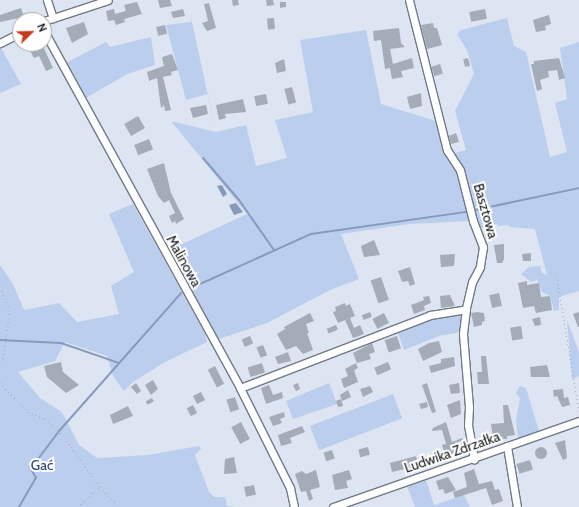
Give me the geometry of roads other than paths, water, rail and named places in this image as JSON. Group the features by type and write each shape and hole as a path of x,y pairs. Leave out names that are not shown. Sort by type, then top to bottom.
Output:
{"street":[{"path":"47,0 53,18 108,0"},
{"name":"Basztowa","path":"409,0 447,150 460,170 473,222 483,247 480,267 472,282 466,309 463,334 469,407 468,425 474,459"},
{"path":"0,42 12,37"},
{"name":"Malinowa","path":"52,45 240,388 290,488 294,507"},
{"path":"240,388 430,315 466,309"},
{"name":"Ludwika Zdrzałka","path":"333,507 474,459 579,421"},
{"path":"507,446 517,507"}],"waterway":[{"path":"203,158 239,200 274,250"},
{"path":"475,210 579,188"},
{"path":"189,289 311,234 466,212"},
{"path":"19,507 36,478 30,467 32,462 38,459 60,430 181,293"},
{"path":"0,340 61,343 119,363"}],"park label":[{"name":"Gać","path":"42,465"}]}
